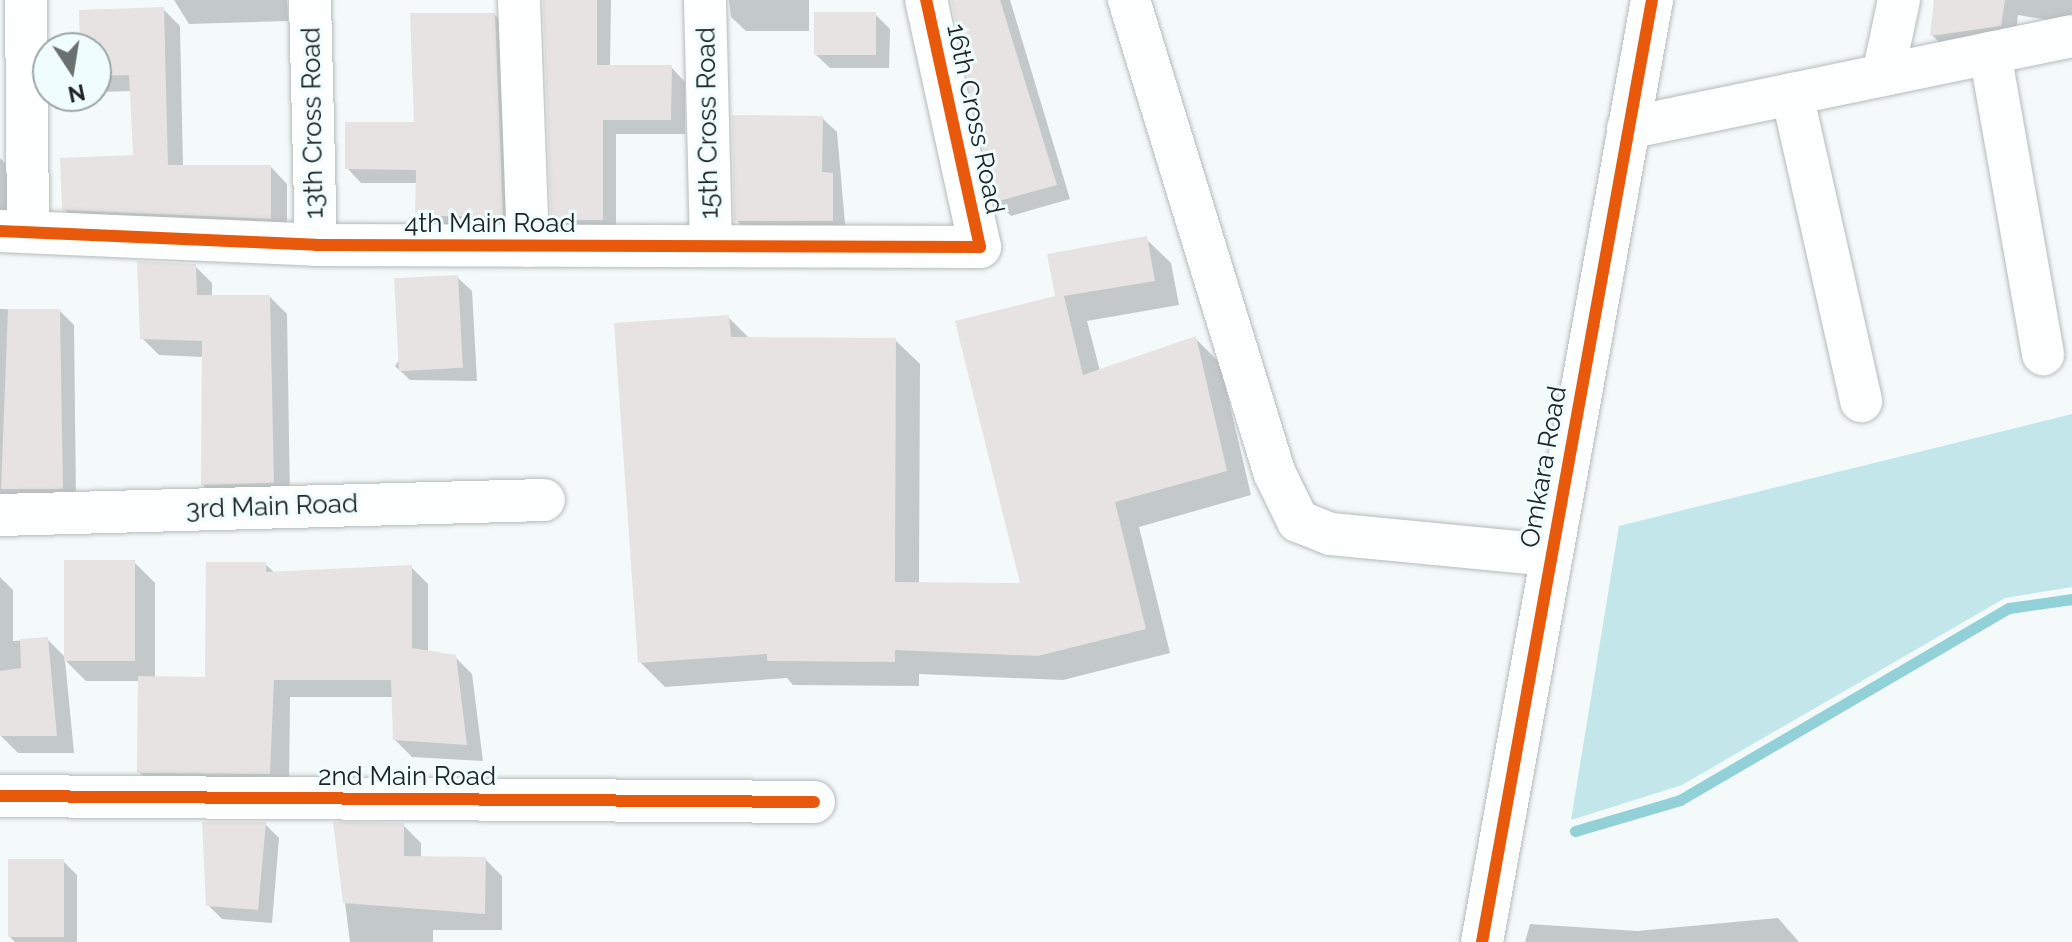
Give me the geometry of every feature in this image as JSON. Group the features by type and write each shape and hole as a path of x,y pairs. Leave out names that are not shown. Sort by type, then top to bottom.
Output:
{"street":[{"path":"14,232 26,0"},
{"name":"13th Cross Road","path":"310,0 316,245"},
{"path":"519,0 528,246"},
{"name":"15th Cross Road","path":"705,0 711,246"},
{"name":"16th Cross Road","path":"926,0 980,247"},
{"path":"1129,0 1274,472 1298,521 1331,534 1550,555"},
{"name":"Omkara Road","path":"1482,942 1652,0"},
{"path":"1883,75 1899,0"},
{"path":"1628,128 2072,36"},
{"path":"1990,53 2043,354"},
{"path":"1792,94 1861,401"},
{"name":"4th Main Road","path":"14,232 316,245 980,247"},
{"name":"3rd Main Road","path":"0,515 544,500"},
{"name":"2nd Main Road","path":"0,796 814,802"}],"shaded area":[{"path":"2072,414 2072,587 2005,598 1682,785 1571,820 1619,526"}],"building":[{"path":"543,0 597,0 597,65 672,65 671,120 603,120 603,220 551,220"},
{"path":"951,0 1000,0 1057,185 995,202"},
{"path":"1934,0 2005,0 2001,26 1930,36"},
{"path":"164,7 168,165 271,165 271,219 62,210 60,158 133,155 129,75 112,76 112,32 80,32 79,10"},
{"path":"814,12 876,12 876,55 814,55"},
{"path":"410,13 495,13 503,216 415,216 416,170 345,169 345,122 414,122"},
{"path":"732,115 823,116 822,172 833,173 833,221 734,221"},
{"path":"1147,236 1155,281 1064,296 1083,375 1196,336 1227,471 1115,502 1146,629 1038,656 895,650 895,662 767,661 767,654 638,663 614,323 729,315 731,337 896,338 895,582 1020,583 955,321 1055,296 1047,254"},
{"path":"137,261 196,264 197,295 270,295 274,483 201,485 202,341 140,339"},
{"path":"458,275 463,368 399,371 394,278"},
{"path":"8,309 60,309 63,489 1,489"},
{"path":"64,560 135,560 135,661 64,661"},
{"path":"206,562 266,562 266,572 412,565 412,648 456,655 467,745 393,740 391,680 274,680 270,774 137,773 138,676 205,677"},
{"path":"48,637 57,736 0,736 0,671 21,668 20,639"},
{"path":"202,822 266,822 258,910 206,906"},
{"path":"333,822 404,823 404,856 486,857 485,914 343,903"},
{"path":"8,859 64,859 64,937 8,937"}],"waterway":[{"path":"1575,831 1680,800 2009,608 2072,599"}],"cycle path":[{"path":"0,231 316,245 980,247 926,0"},
{"path":"1482,942 1652,0"},
{"path":"0,796 814,802"}]}
